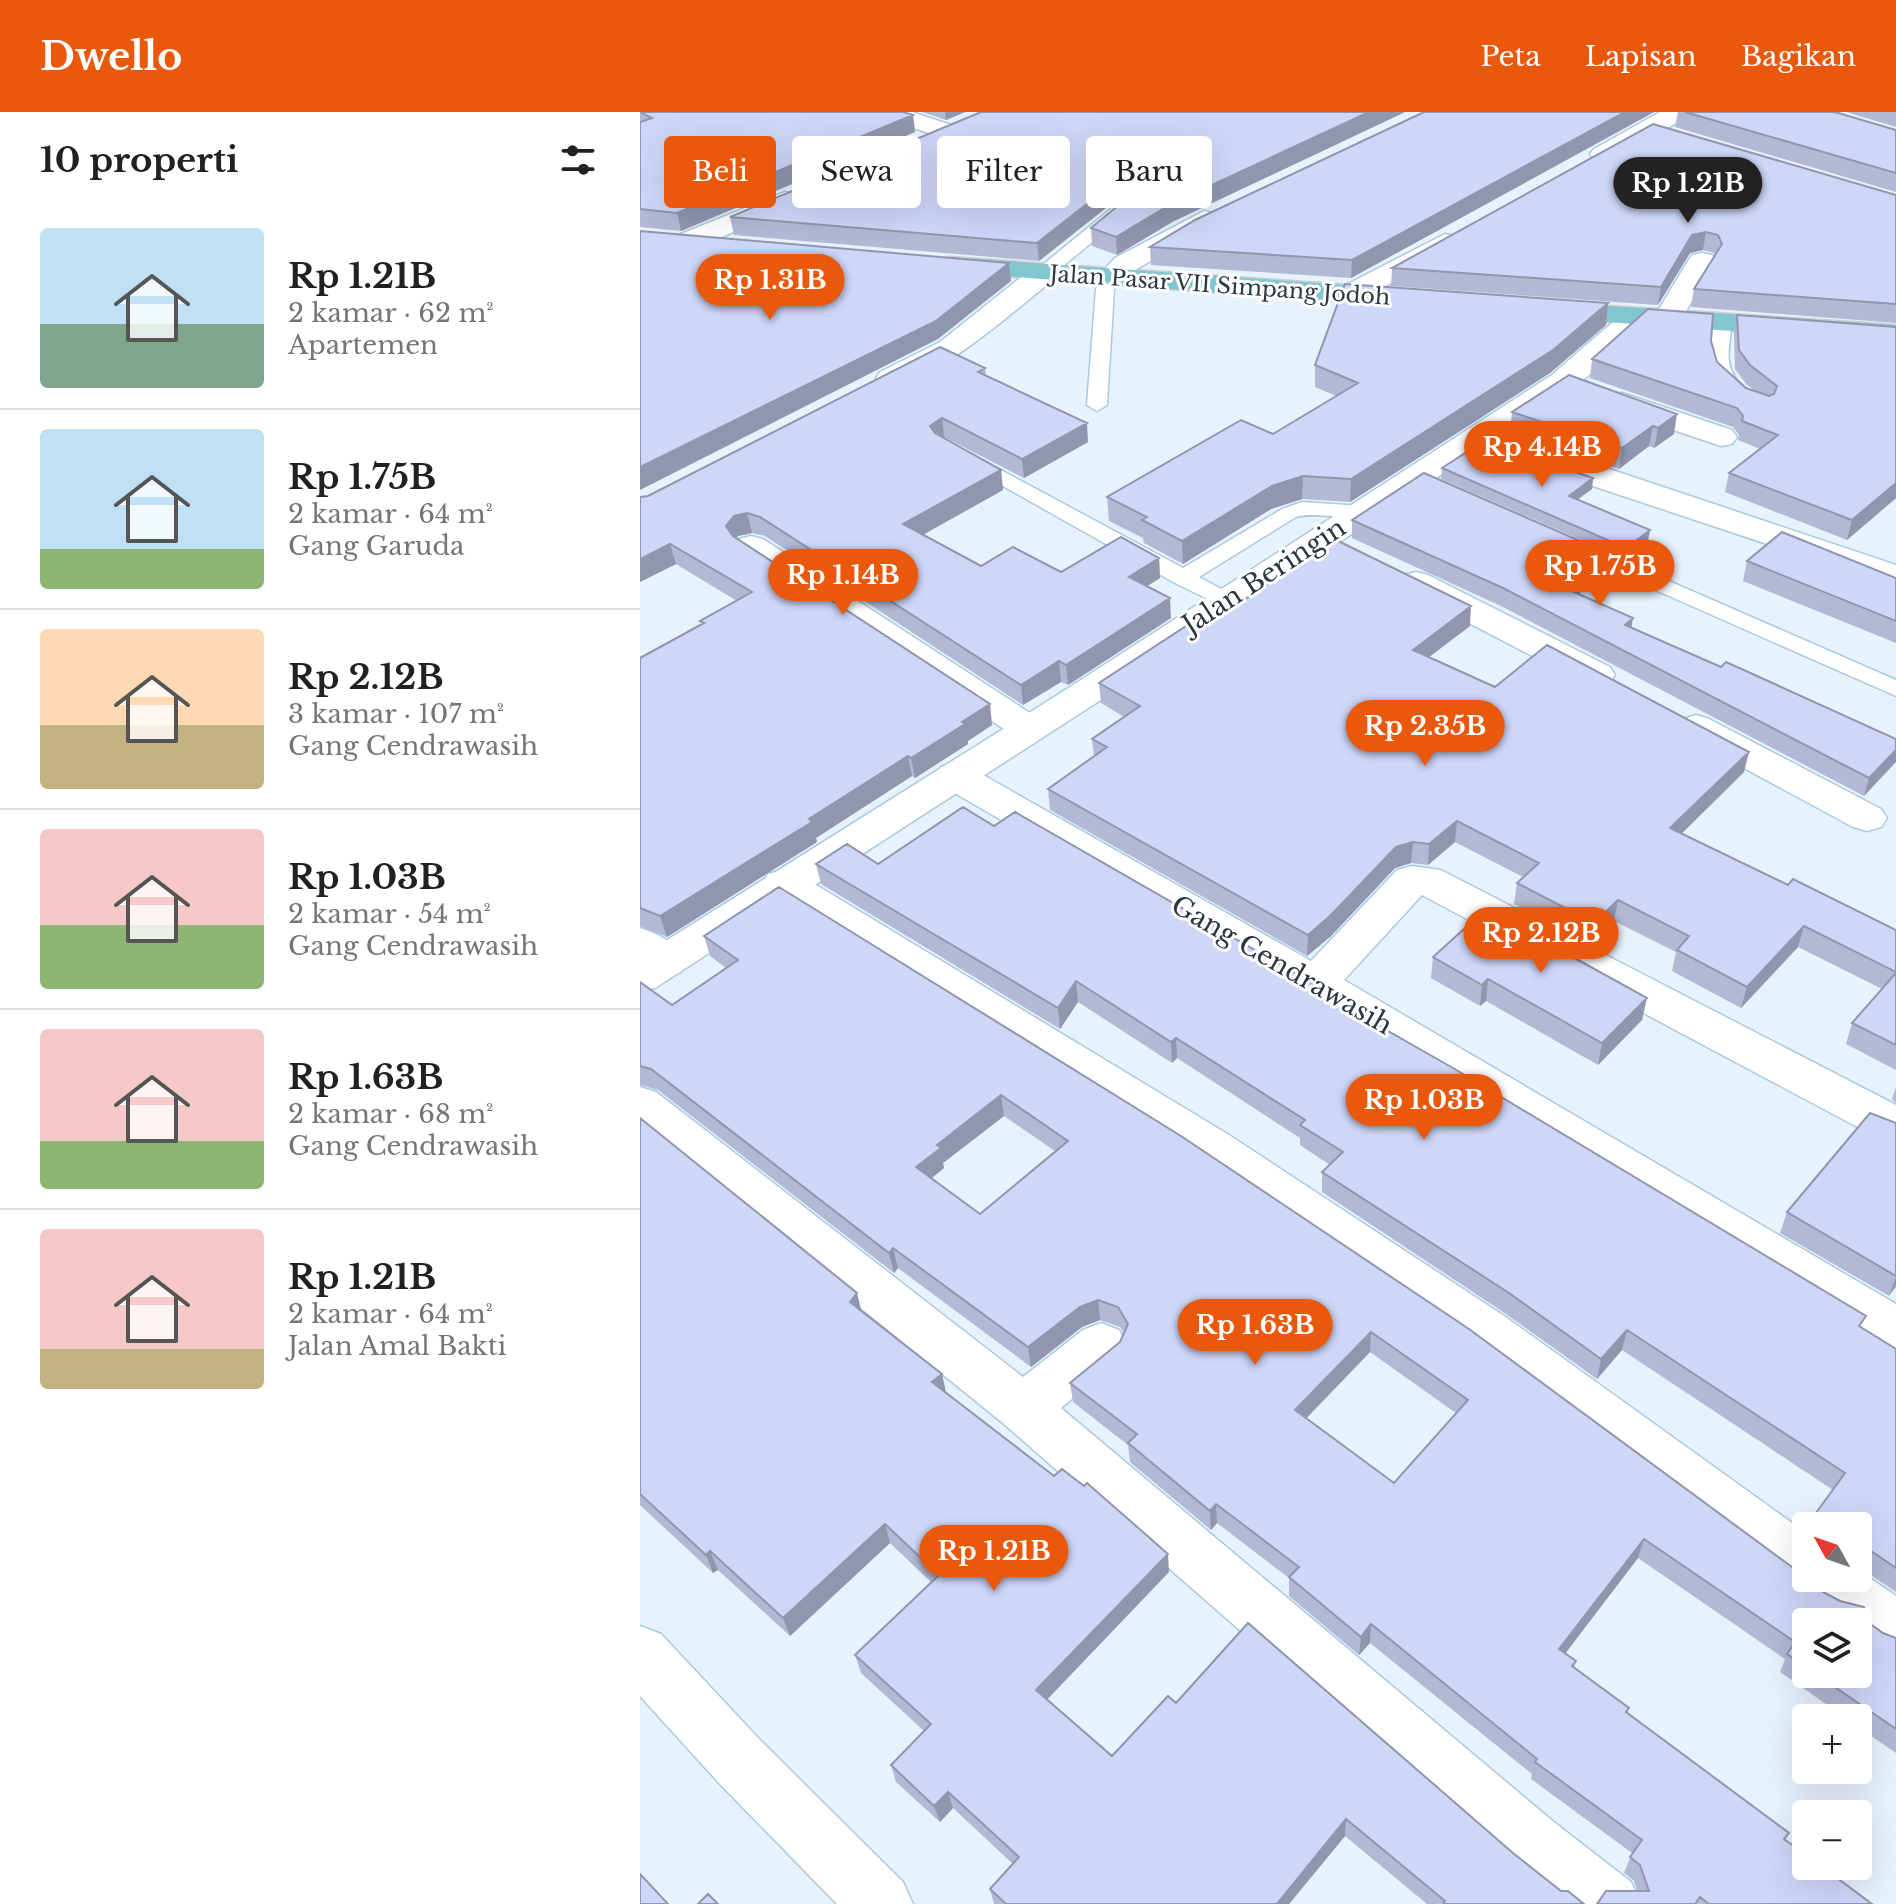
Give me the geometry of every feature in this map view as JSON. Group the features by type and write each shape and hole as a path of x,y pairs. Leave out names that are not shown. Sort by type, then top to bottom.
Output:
{"main road":[{"path":"655,239 748,248"},
{"name":"Jalan Pasar VII Simpang Jodoh","path":"918,263 1425,300"},
{"path":"1513,308 1896,334"}],"street":[{"path":"887,112 960,127 921,143"},
{"path":"1581,166 1648,129 1678,125"},
{"path":"686,242 792,197"},
{"path":"1111,277 1125,264 1166,239 1227,207"},
{"path":"1352,293 1473,226"},
{"name":"Jalan Beringin","path":"649,960 783,884 955,776 1362,512 1426,481 1481,435 1563,381 1610,343 1651,318 1702,261"},
{"path":"865,391 950,348 1045,272"},
{"path":"1563,381 1721,437"},
{"path":"1481,435 1556,464 1783,536 1896,577"},
{"path":"1324,538 1628,691"},
{"path":"751,546 1029,729"},
{"path":"1670,714 1867,818"},
{"name":"Gang Cendrawasih","path":"955,776 1316,983 1896,1330"},
{"path":"1316,983 1412,880 1426,880 1896,1126"},
{"path":"783,884 1212,1148 1486,1331 1792,1555"},
{"path":"640,1104 1023,1408 1533,1845 1609,1904"},
{"path":"1023,1408 1101,1345"},
{"path":"1843,1592 1896,1630"},
{"path":"640,1654 739,1761 881,1904"}],"lane":[{"path":"1045,272 1122,208"},
{"path":"1097,405 1105,289 1111,277"},
{"path":"1723,322 1718,369 1729,389 1750,401"},
{"path":"959,453 1226,601"},
{"path":"1183,578 1289,513 1309,506 1362,512"},
{"path":"1549,535 1896,689"}],"building":[{"path":"640,112 903,112 913,115 862,136 792,136 792,165 776,172 776,136 664,136 664,208 689,208 677,213 640,209 640,122 652,118"},
{"path":"981,112 1369,112 1212,185 1212,136 1086,136 1086,205 1037,243 730,217 752,208 776,208 776,198 792,191 792,208 921,208 921,137"},
{"path":"1424,112 1625,112 1352,260 1150,247 1195,220"},
{"path":"1685,112 1835,112 1896,130 1896,173"},
{"path":"1653,124 1896,195 1896,304 1694,289 1722,244 1718,235 1706,232 1692,235 1661,287 1392,268"},
{"path":"1115,208 1165,208 1116,237 1091,228"},
{"path":"640,231 1009,263 936,321 640,467"},
{"path":"1345,284 1608,303 1553,350 1351,479 1303,476 1272,486 1182,541 1142,520 1147,517 1107,497 1241,420 1273,434 1358,383 1315,365"},
{"path":"1648,309 1713,314 1711,341 1717,362 1746,388 1769,396 1774,394 1777,386 1750,365 1739,350 1737,315 1896,327 1896,483 1852,520 1729,473 1778,435 1742,421 1743,416 1737,408 1592,359"},
{"path":"940,347 985,368 978,372 1087,423 1022,459 942,418 930,426 935,433 1001,470 903,524 981,566 1013,547 1061,572 1121,537 1159,558 1129,577 1170,598 1066,665 1059,661 1021,685 760,517 747,513 734,516 726,526 733,536 990,704 962,722 965,724 911,758 908,756 809,819 812,822 660,916 640,908 640,658 752,592 670,544 640,559 640,497 648,496"},
{"path":"1569,375 1677,414 1658,428 1653,426 1622,448 1512,412"},
{"path":"1485,440 1593,478 1569,496 1650,530 1626,548 1442,468"},
{"path":"1424,473 1610,554 1565,588 1633,618 1625,625 1721,667 1726,662 1896,739 1896,750 1869,778 1503,588 1352,520"},
{"path":"1782,532 1896,578 1896,621 1747,561"},
{"path":"1334,539 1471,606 1413,650 1495,687 1547,645 1749,752 1670,828 1788,885 1793,879 1896,930 1896,972 1804,926 1747,987 1677,950 1689,936 1618,900 1594,923 1517,883 1539,863 1457,821 1429,844 1413,842 1396,847 1308,935 1048,789 1107,747 1092,739 1140,706 1099,683 1203,615 1207,617 1228,603 1235,606"},
{"path":"963,807 994,826 1015,812 1300,976 1362,1013 1360,1015 1866,1316 1859,1326 1896,1349 1896,1568 1872,1552 1872,1512 1817,1512 1845,1473 1627,1330 1601,1359 1509,1293 1322,1172 1343,1152 1300,1125 1305,1120 1176,1038 1171,1042 1076,981 1058,1008 816,864 847,844 878,864"},
{"path":"779,887 1181,1136 1469,1329 1792,1567 1792,1592 1823,1592 1840,1601 1864,1607 1792,1608 1792,1640 1644,1539 1559,1649 1576,1661 1572,1666 1629,1708 1626,1712 1789,1833 1784,1839 1792,1845 1792,1880 1840,1880 1872,1904 1709,1904 1700,1897 1695,1904 1597,1904 1606,1891 1649,1891 1640,1865 1630,1857 1642,1840 1535,1762 1537,1759 1371,1624 1361,1637 1289,1577 1299,1567 1216,1504 1210,1511 1128,1443 1137,1434 1070,1383 1120,1342 1128,1324 1118,1307 1098,1300 1080,1307 1028,1347 893,1248 889,1253 651,1069 640,1066 640,982 672,1005 738,960 704,936","holes":["1001,1095 1068,1141 980,1214 916,1167 941,1148 937,1145","1371,1332 1468,1400 1394,1483 1295,1410"]},
{"path":"1486,909 1647,998 1602,1043 1488,979 1482,985 1433,957"},
{"path":"1896,973 1896,1045 1852,1023"},
{"path":"1870,1113 1896,1123 1896,1276 1787,1212"},
{"path":"640,1118 857,1293 850,1302 942,1374 932,1382 1054,1476 1062,1469 1084,1486 1087,1483 1168,1554 1036,1690 1112,1756 1168,1696 1176,1703 1248,1623 1513,1853 1561,1891 1568,1891 1584,1904 1443,1904 1445,1901 1346,1819 1277,1904 1006,1904 990,1889 1019,1857 948,1792 934,1806 891,1765 931,1724 855,1655 939,1575 885,1524 783,1618 710,1551 706,1555 640,1494"},
{"path":"1872,1625 1896,1638 1896,1729 1872,1712 1872,1704 1860,1704 1836,1688 1872,1688"},
{"path":"640,1874 668,1904 640,1904"},
{"path":"708,1894 718,1904 698,1904"}]}
